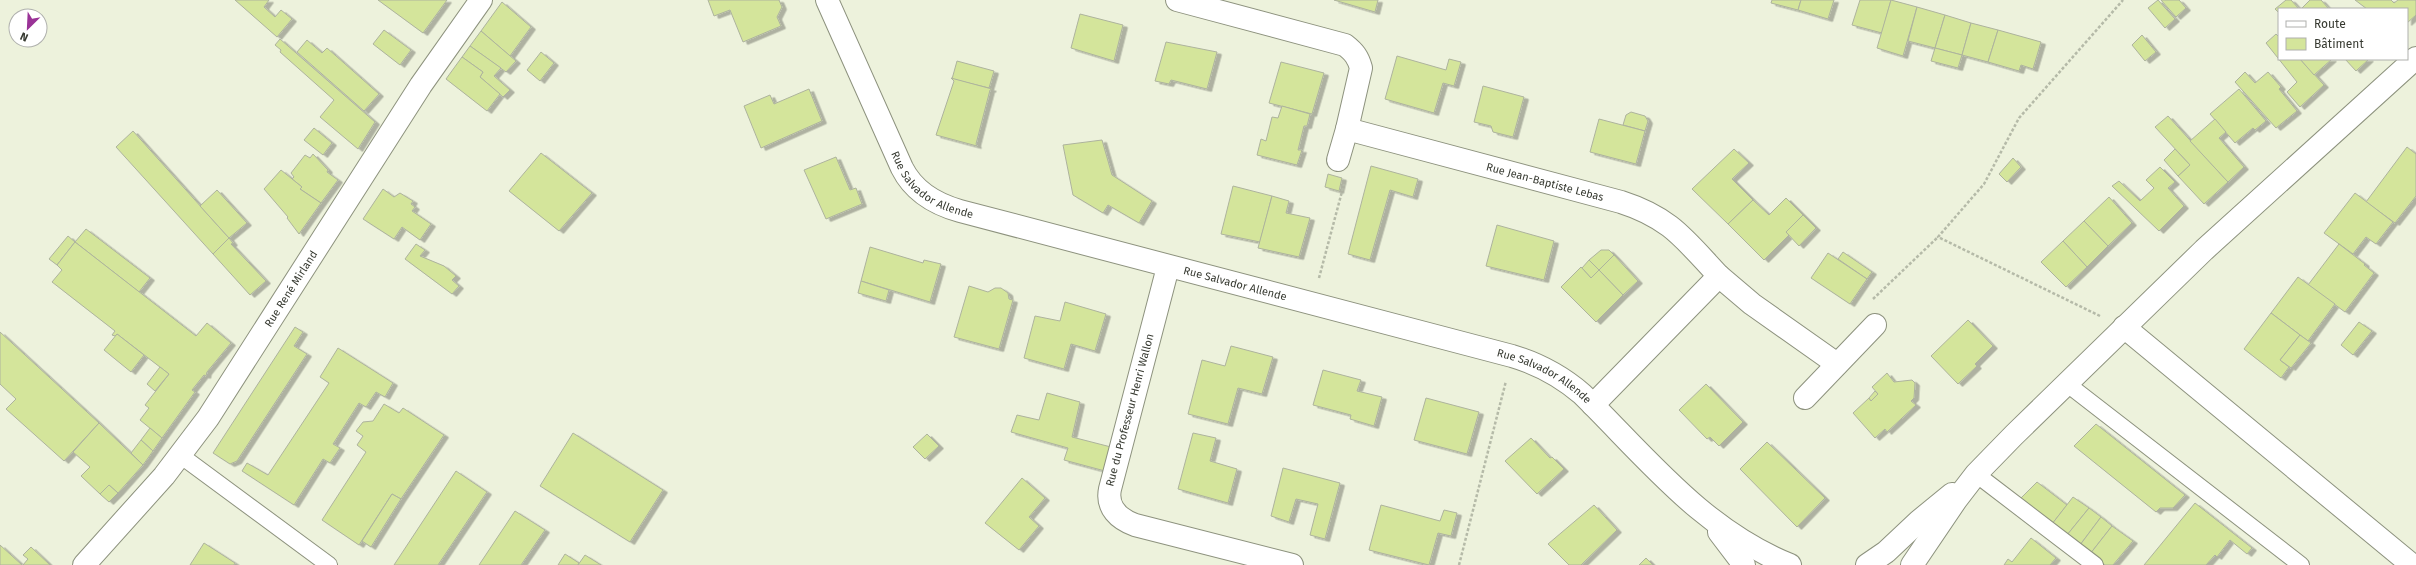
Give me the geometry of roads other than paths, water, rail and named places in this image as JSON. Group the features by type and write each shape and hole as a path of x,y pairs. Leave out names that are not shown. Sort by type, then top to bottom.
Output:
{"street":[{"name":"Rue René Mirland","path":"84,565 164,476 208,418 421,85 480,0"},
{"name":"Rue Salvador Allende","path":"827,0 902,168 907,178 921,193 950,208 1168,267 1512,356 1541,366 1571,385 1708,519"},
{"path":"1177,0 1345,45 1354,51 1359,59 1361,68 1347,129 1338,160"},
{"path":"1867,565 1886,552 1934,508 1976,474 2066,383 2204,250 2416,58"},
{"name":"Rue Jean-Baptiste Lebas","path":"1347,129 1638,207 1653,213 1675,230 1719,276 1752,304 1838,364"},
{"name":"Rue du Professeur Henri Wallon","path":"1168,267 1110,489 1109,502 1121,518 1135,525 1292,565"},
{"path":"1592,405 1719,276"},
{"path":"1805,398 1875,325"},
{"path":"2124,327 2412,565"},
{"path":"1912,565 1976,474"},
{"path":"1708,519 1744,565"},
{"path":"1708,519 1748,544 1790,565"}],"lane":[{"path":"2066,383 2301,565"},
{"path":"180,455 299,541 329,565"},
{"path":"1976,474 2095,565"}]}
